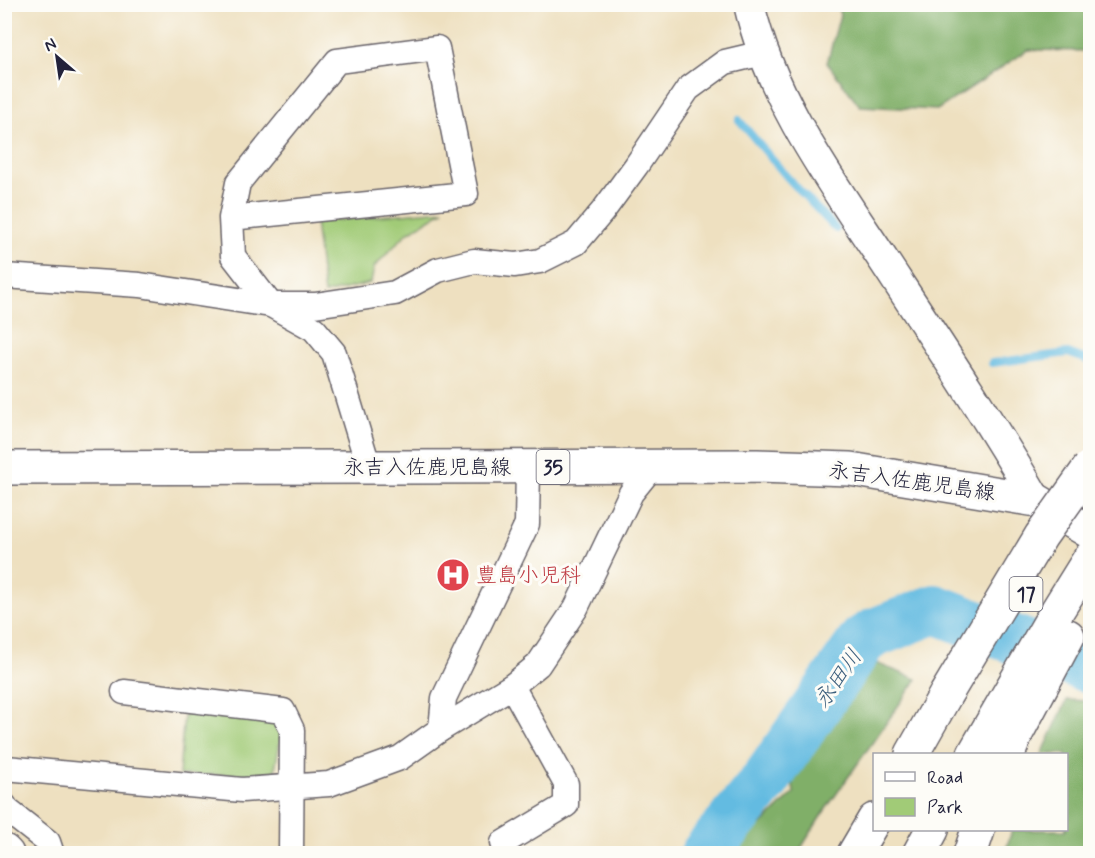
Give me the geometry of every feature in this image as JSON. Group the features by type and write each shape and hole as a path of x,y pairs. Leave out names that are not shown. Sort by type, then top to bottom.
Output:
{"main road":[{"name":"永吉入佐鹿児島線","path":"4,468 757,466 850,469 1036,500 1090,532"},
{"path":"913,753 954,698 1041,537 1090,467"},
{"name":"17","path":"932,753 954,698 1090,486"},
{"name":"17","path":"976,753 1006,735 1090,558"},
{"path":"1006,735 1090,595"},
{"path":"854,854 873,822"},
{"path":"879,854 890,831"},
{"path":"919,854 931,831"},
{"path":"970,854 978,831"}],"street":[{"path":"749,4 763,53 808,146 981,407 1036,500"},
{"path":"231,218 466,194 437,48 337,61 238,183 231,218 233,256 271,305 314,329 334,353 369,468"},
{"path":"4,276 140,285 271,305 315,305 395,293 438,270 474,261 515,265 540,261 576,243 636,166 688,89 725,62 763,53"},
{"path":"441,729 444,698 527,524 528,466"},
{"path":"4,770 6,768 242,790 329,784 400,758 441,729 513,686 538,665 576,608 631,494 652,467"},
{"path":"503,843 566,805 566,784 513,686"},
{"path":"124,693 283,711 292,730 291,854"},
{"path":"4,805 7,810 48,842 52,854"}],"green space":[{"path":"837,5 1090,5 1090,51 1028,50 937,110 860,106 827,63 840,15"},
{"path":"444,210 407,233 374,267 371,283 324,294 315,222"},
{"path":"868,660 917,679 821,816 798,853 707,853 711,836 761,825 794,793 789,761"},
{"path":"1067,700 1090,701 1090,853 1005,853 1012,831 1068,831 1068,753 1042,753"},
{"path":"184,714 270,719 282,731 274,774 179,775"}],"waterway":[{"path":"739,120 787,177 836,229"},
{"path":"992,363 1068,353 1090,361"},
{"name":"永田川","path":"705,854 764,782 863,640 874,633 935,609 1090,669"}],"place":[{"name":"豊島小児科","path":"453,575"}]}
